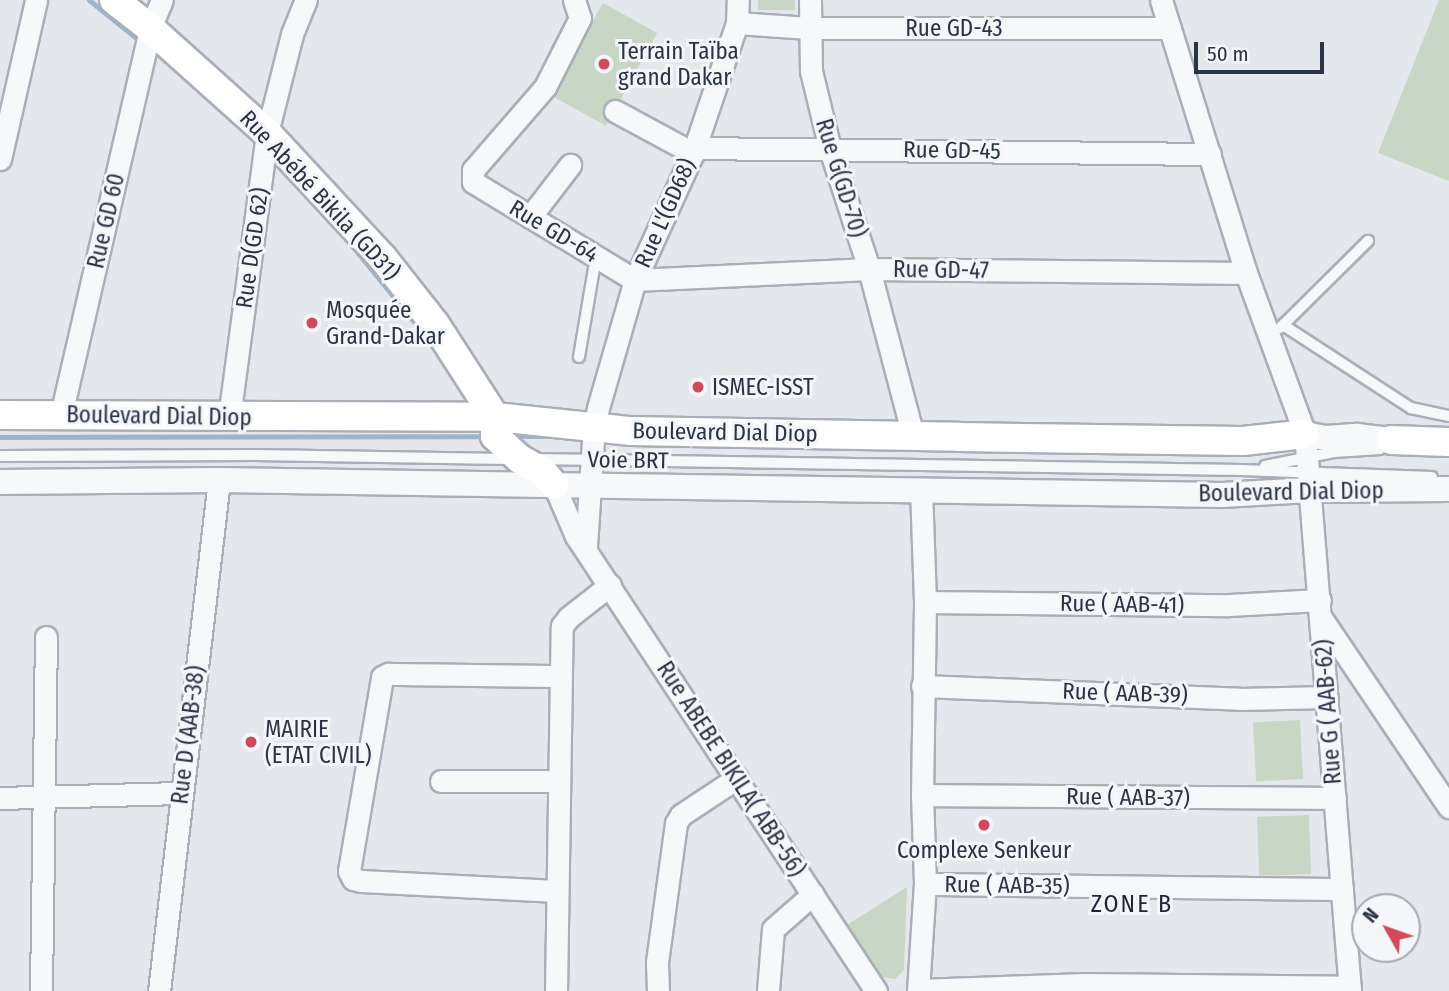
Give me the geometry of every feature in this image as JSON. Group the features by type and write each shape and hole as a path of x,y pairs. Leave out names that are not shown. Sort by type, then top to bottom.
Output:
{"main road":[{"name":"Rue Abébé Bikila (GD31)","path":"114,0 150,28 267,133 382,257 435,324 495,417 495,436 520,459 542,471 554,485"},
{"name":"Boulevard Dial Diop","path":"0,415 495,417 631,431 1243,441 1307,464"},
{"name":"Boulevard Dial Diop","path":"1391,440 1449,442"}],"street":[{"path":"0,159 36,0"},
{"name":"Rue GD 60","path":"61,415 150,28 162,0"},
{"name":"Rue D(GD 62)","path":"229,418 267,133 292,34 306,0"},
{"name":"Rue GD-64","path":"574,0 580,18 545,87 472,170 472,182 635,280"},
{"name":"Rue L'(GD68)","path":"594,427 635,280 693,151 737,23 738,0"},
{"name":"Rue G(GD-70)","path":"810,0 811,71 830,149 869,269 914,435"},
{"name":"Rue G ( AAB-62)","path":"1161,0 1246,274 1277,331 1307,464 1350,989"},
{"name":"Rue GD-43","path":"737,23 809,28 1170,28"},
{"path":"615,111 693,151"},
{"name":"Rue GD-45","path":"693,151 830,149 1210,153"},
{"path":"530,217 570,165"},
{"name":"Rue GD-47","path":"635,280 869,269 1246,274"},
{"path":"586,547 594,427"},
{"name":"Boulevard Dial Diop","path":"1307,464 1326,438 1358,436 1391,440"},
{"name":"Boulevard Dial Diop","path":"0,482 219,480 1223,495 1307,464 1449,489"},
{"name":"Rue D (AAB-38)","path":"159,991 180,793 219,480"},
{"name":"Rue ABEBE BIKILA( ABB-56)","path":"554,485 576,536 586,547 876,991"},
{"path":"921,489 925,602 922,686 925,884 918,991 1085,984 1350,989"},
{"path":"556,991 561,676 565,621 610,585"},
{"name":"Rue ( AAB-41)","path":"925,602 1229,605 1320,609"},
{"path":"1320,609 1449,807"},
{"path":"41,991 46,638"},
{"path":"557,891 361,881 353,879 349,872 382,677 388,674 561,676"},
{"name":"Rue ( AAB-39)","path":"922,686 1240,699 1327,697"},
{"path":"658,991 657,962 676,823 681,815 737,778"},
{"path":"441,781 559,781"},
{"path":"0,798 180,793"},
{"name":"Rue ( AAB-37)","path":"922,794 1335,798"},
{"name":"Rue ( AAB-35)","path":"925,884 1342,889"},
{"path":"768,991 773,929 813,894"}],"lane":[{"path":"1368,241 1277,331 1411,408 1449,416"},
{"path":"579,357 596,256"},
{"name":"Voie BRT","path":"1307,464 1357,449 1449,448"},
{"name":"Voie BRT","path":"0,455 591,459 1241,470 1307,464 1449,478"}],"green space":[{"path":"758,0 795,0 795,10 758,10"},
{"path":"1439,0 1449,0 1449,181 1378,153"},
{"name":"Terrain Taïba grand Dakar","path":"603,3 657,33 606,126 552,96"},
{"path":"1300,720 1303,779 1256,781 1253,722"},
{"path":"1309,815 1311,874 1259,876 1257,817"},
{"path":"907,887 904,970 895,979 882,977 847,925"}],"waterway":[{"path":"89,0 141,42"},
{"path":"345,237 431,343"},
{"path":"0,437 487,436"},
{"path":"511,436 550,436"}],"place":[{"name":"Terrain Taïba grand Dakar","path":"604,64"},
{"name":"Mosquée Grand-Dakar","path":"312,323"},
{"name":"ISMEC-ISST","path":"698,387"},
{"name":"MAIRIE (ETAT CIVIL)","path":"251,742"},
{"name":"Complexe Senkeur","path":"984,825"}],"district":[{"name":"ZONE B","path":"1132,905"}]}
